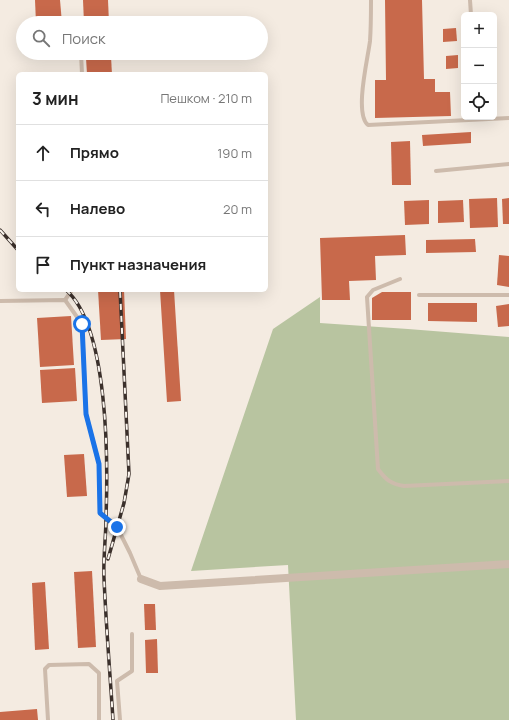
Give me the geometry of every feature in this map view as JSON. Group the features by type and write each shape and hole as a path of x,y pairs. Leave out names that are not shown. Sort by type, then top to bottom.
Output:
{"street":[{"path":"140,579 160,586 509,564"}],"lane":[{"path":"371,0 370,41 364,78 362,114 365,122 368,125 461,120"},
{"path":"470,0 471,12"},
{"path":"81,60 82,72"},
{"path":"497,118 509,118"},
{"path":"436,172 509,164"},
{"path":"400,279 373,290 367,297 378,469 386,480 395,485 404,486 509,481"},
{"path":"65,300 71,292"},
{"path":"419,295 509,295"},
{"path":"0,301 65,300"},
{"path":"65,300 82,324 86,414 99,464 100,513 117,527 130,553 140,579"},
{"path":"120,720 117,681 132,671 132,634"},
{"path":"48,720 45,669 49,666 89,664 99,673 99,720"}],"green space":[{"path":"320,297 320,323 509,337 509,720 296,720 288,565 191,571 273,329"}],"building":[{"path":"35,0 60,0 61,16 36,16"},
{"path":"83,0 108,0 109,16 84,16"},
{"path":"385,0 422,0 424,79 435,79 435,92 450,92 451,116 375,118 375,80 386,80"},
{"path":"456,28 457,41 443,42 443,29"},
{"path":"458,55 458,68 446,69 446,56"},
{"path":"86,60 111,60 112,72 87,72"},
{"path":"471,132 471,143 423,146 422,135"},
{"path":"410,141 411,185 392,185 391,142"},
{"path":"497,198 498,227 470,228 469,199"},
{"path":"509,198 509,224 503,224 502,199"},
{"path":"429,200 429,224 405,225 404,201"},
{"path":"463,200 464,222 438,223 438,201"},
{"path":"405,235 406,255 375,256 376,280 349,281 350,300 322,300 320,238"},
{"path":"475,239 476,252 426,253 426,240"},
{"path":"499,255 509,256 509,287 497,285"},
{"path":"98,292 124,292 126,339 101,340"},
{"path":"160,292 174,292 181,401 167,402"},
{"path":"382,292 411,292 411,320 372,320 372,298"},
{"path":"428,303 477,303 477,322 428,321"},
{"path":"509,304 509,326 498,327 496,306"},
{"path":"71,316 74,365 40,367 37,318"},
{"path":"75,368 77,401 42,403 40,370"},
{"path":"84,454 87,496 67,497 64,455"},
{"path":"92,571 96,647 78,648 74,572"},
{"path":"45,582 49,649 35,650 32,583"},
{"path":"144,604 155,604 156,630 145,630"},
{"path":"157,639 158,673 146,673 145,640"},
{"path":"37,709 38,720 0,720 0,712"}],"railway":[{"path":"0,230 16,248"},
{"path":"68,292 80,308 91,333 103,397 107,464 104,578 113,720"},
{"path":"108,559 124,503 129,474 120,292"}],"route":[{"path":"82,324 86,414 99,464 100,513 117,527"}]}
